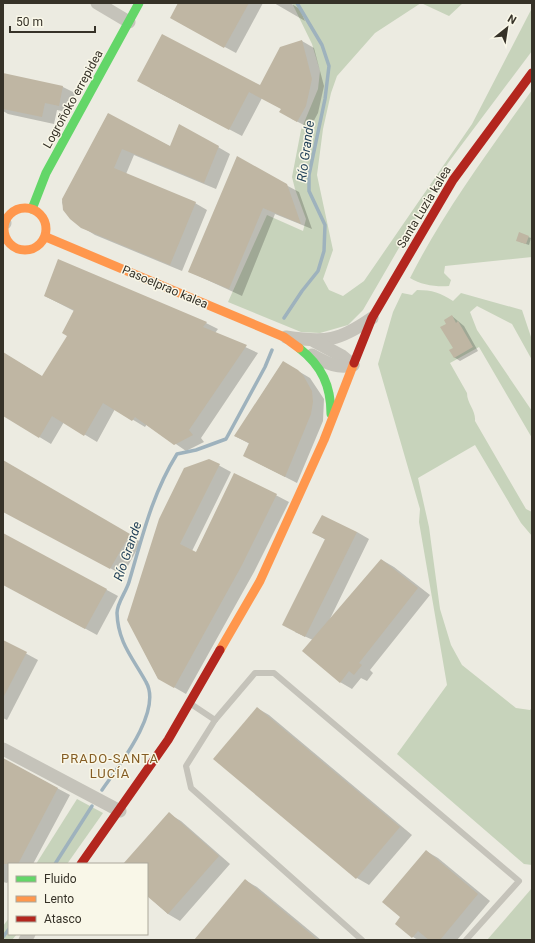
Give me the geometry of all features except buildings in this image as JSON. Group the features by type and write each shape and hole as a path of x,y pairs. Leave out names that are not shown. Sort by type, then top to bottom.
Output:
{"street":[{"path":"97,3 129,22"},
{"name":"Logroñoko errepidea","path":"32,209 46,174 139,3"},
{"name":"Santa Luzia kalea","path":"82,863 120,811 168,740 260,581 331,422 372,318 453,180 532,73"},
{"path":"26,208 32,209 43,217 47,230 46,237 40,245 31,250 21,250 12,246 7,239 4,231 4,222 13,212 26,208"},
{"name":"Pasoelprao kalea","path":"46,237 284,337 309,354 323,371 332,397 331,422"},
{"path":"6,255 12,246"},
{"path":"284,337 314,341 332,340 354,331 372,318"},
{"path":"314,341 342,356 353,365"},
{"path":"309,354 332,366 344,367 353,365"},
{"path":"3,749 120,811"}],"lane":[{"path":"362,940 191,788 186,766 215,720 255,674 274,673 519,881 466,940"},
{"path":"190,704 215,720"}],"green space":[{"path":"292,3 421,3 375,33 337,76 331,93 323,129 317,175 333,250 323,279 329,290 343,296 364,281 472,124 532,8 532,51 448,163 363,310 348,325 320,333 301,332 228,302 267,215 303,231 306,219 292,177 301,130 318,89 320,71 312,44"},
{"path":"421,3 463,3 449,16"},
{"path":"532,90 532,257 445,266 444,273 451,280 449,286 429,285 410,278 452,205"},
{"path":"417,290 436,292 453,301 461,293 522,310 532,340 532,360 512,324 477,306 470,312 477,330 532,411 532,438 479,347 450,363 467,393 475,421 526,509 532,512 532,536 521,523 475,445 418,478 429,527 440,609 451,645 462,665 516,708 530,710 532,708 532,865 524,864 397,754 447,685 419,522 420,509 378,364 393,312 402,293 412,295"},
{"path":"77,799 103,813 68,863 37,863"},
{"path":"532,888 532,940 487,940"},
{"path":"8,919 8,935 16,935 12,940 3,940 3,926"}],"waterway":[{"name":"Río Grande","path":"284,318 302,291 318,271 324,251 325,225 309,191 309,175 325,99 329,66 322,45 297,3"},
{"name":"Río Grande","path":"102,790 118,768 136,738 144,723 149,708 150,694 146,682 123,642 118,624 117,609 128,586 154,500 168,469 177,454 196,450 226,439 265,367 272,350"},
{"name":"Río Grande","path":"56,863 92,806"},
{"name":"Río Grande","path":"3,937 8,930"}],"traffic: fast":[{"path":"32,209 46,173 139,3"},
{"path":"299,348 314,362 324,377 331,404 331,414"}],"traffic: slow":[{"path":"21,208 29,208 37,211 43,217 46,229 43,241 37,247 29,250 21,250 13,247 7,241 4,233 4,225 7,217 13,211 21,208"},
{"path":"46,237 284,337 299,348"},
{"path":"220,650 260,581 324,440 354,363"}],"traffic: jam":[{"path":"354,363 372,318 453,180 532,73"},
{"path":"82,863 168,740 220,650"}],"district":[{"name":"PRADO-SANTA LUCÍA","path":"110,766"}]}
